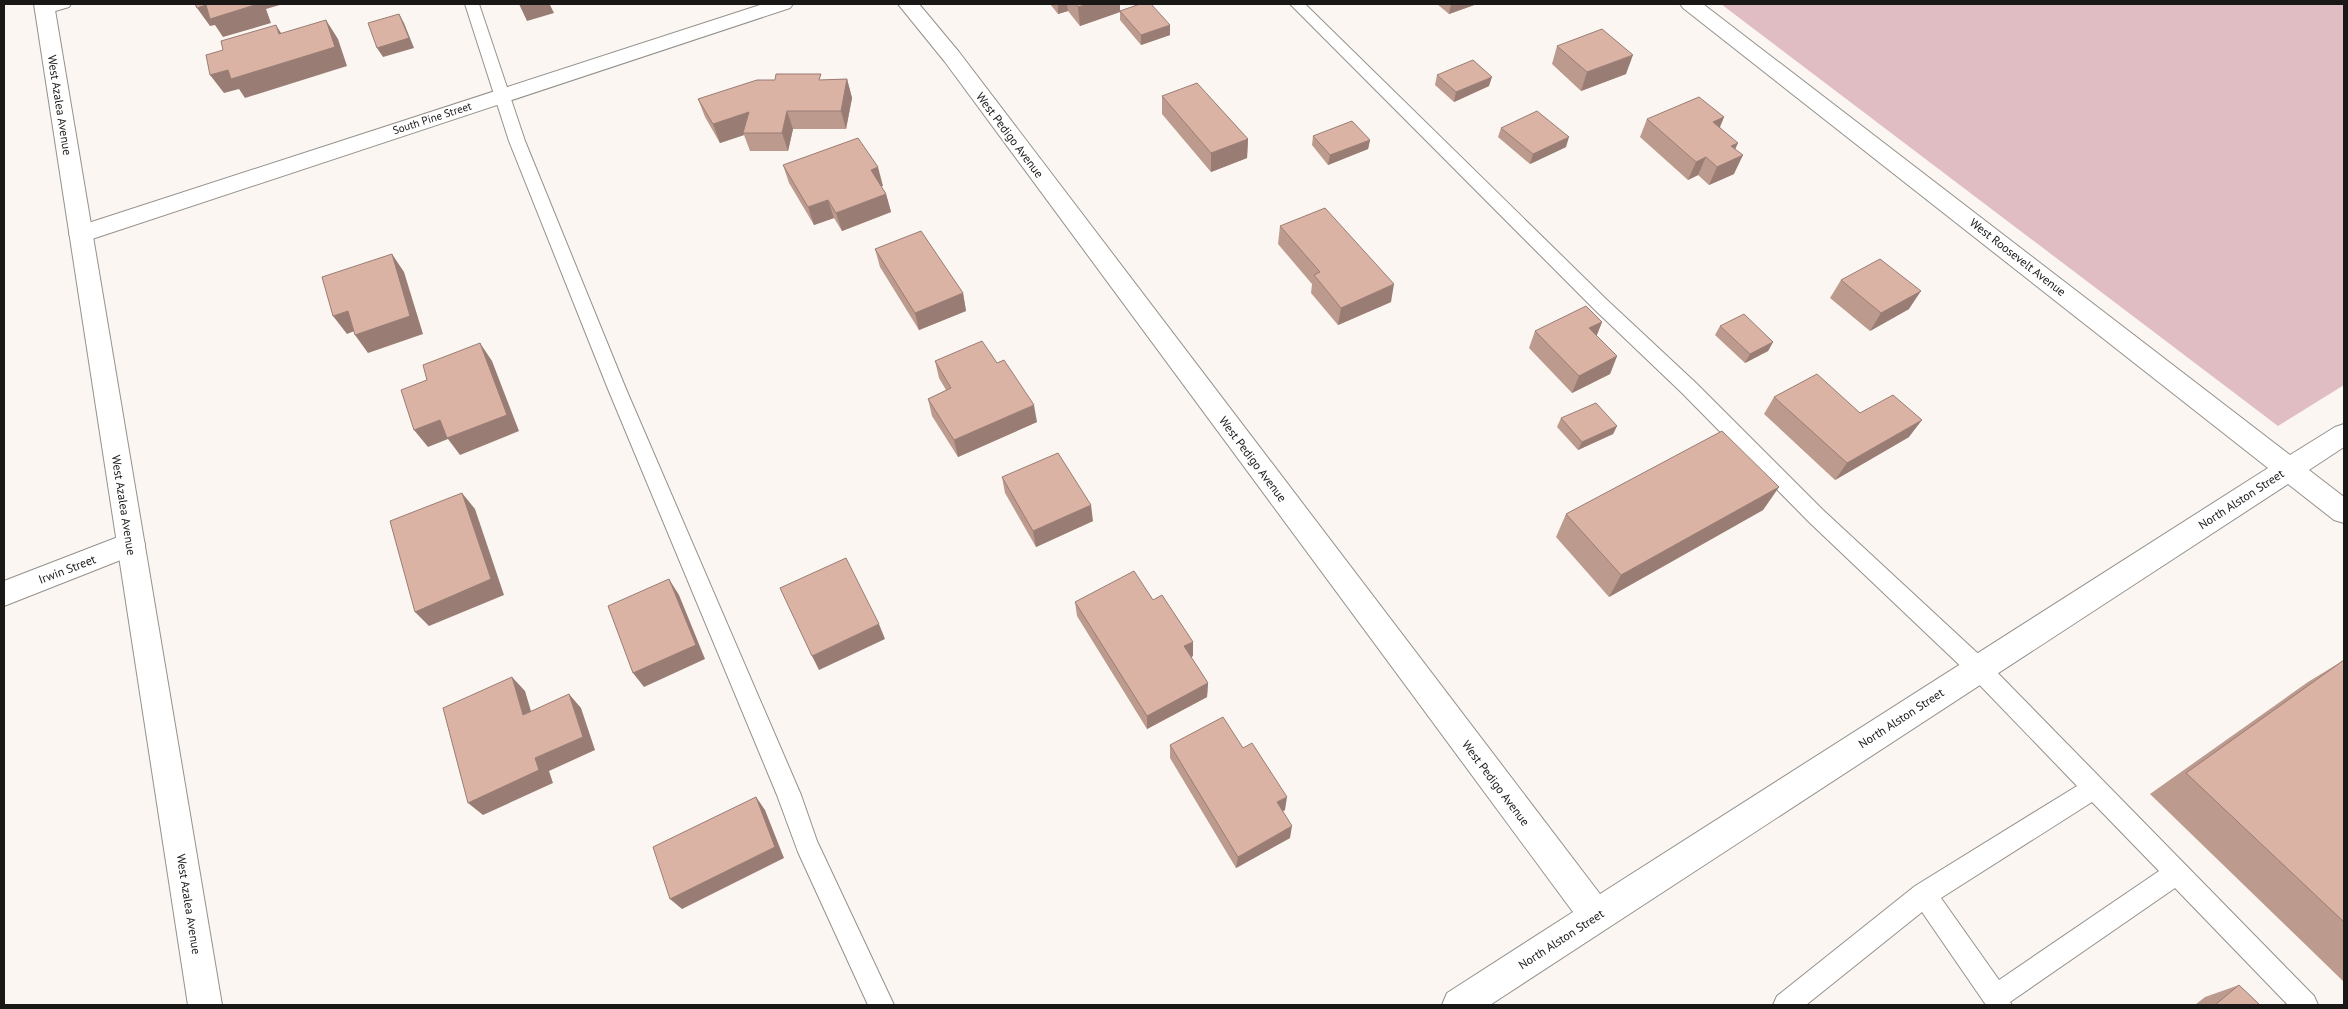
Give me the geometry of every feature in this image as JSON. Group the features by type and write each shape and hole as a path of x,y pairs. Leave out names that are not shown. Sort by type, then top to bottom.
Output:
{"street":[{"name":"South Pine Street","path":"81,234 500,95 783,4"},
{"name":"West Pedigo Avenue","path":"908,4 964,73 1596,916"},
{"name":"West Roosevelt Avenue","path":"1690,4 2029,265 2344,512"},
{"name":"West Azalea Avenue","path":"51,6 81,234 205,1005"},
{"name":"North Alston Street","path":"1459,1005 1978,668 2288,468 2344,434"},
{"name":"Irwin Street","path":"4,594 131,544"}],"lane":[{"path":"472,4 500,95 517,141 617,389 789,795 806,844 881,1005"},
{"path":"1298,4 1600,304 1689,388 1816,516 1978,668 2305,1005"},
{"path":"1786,1005 1924,895 2094,788"},
{"path":"1924,895 1997,1001 2176,873"}],"shaded area":[{"path":"1721,4 2344,4 2344,385 2278,426"}],"building":[{"path":"195,4 258,4 210,19 206,5 197,8"},
{"path":"1076,4 1088,4 1078,7"},
{"path":"1140,4 1151,4 1170,25 1141,35 1120,11"},
{"path":"399,14 409,38 377,48 368,23"},
{"path":"326,20 335,47 231,79 228,70 210,75 206,55 223,50 221,41 276,25 279,34"},
{"path":"1602,29 1633,55 1587,72 1557,46"},
{"path":"1473,60 1492,77 1456,92 1437,75"},
{"path":"776,74 821,74 819,80 847,79 841,111 787,111 782,133 743,133 749,112 713,124 698,99 757,80 775,80"},
{"path":"1197,83 1248,139 1211,153 1162,96"},
{"path":"1699,97 1724,117 1713,122 1738,143 1731,146 1743,155 1717,167 1706,157 1696,162 1647,119"},
{"path":"1537,111 1569,137 1533,154 1501,128"},
{"path":"1352,121 1370,140 1330,155 1313,136"},
{"path":"858,138 878,167 871,170 886,194 836,213 828,200 808,207 783,165"},
{"path":"1325,208 1394,284 1341,308 1314,275 1320,272 1280,226"},
{"path":"921,231 963,293 915,313 875,249"},
{"path":"392,254 410,316 355,335 348,311 333,316 322,277"},
{"path":"1880,259 1921,291 1881,313 1841,280"},
{"path":"1586,306 1602,322 1589,328 1617,356 1579,376 1535,331"},
{"path":"1744,314 1773,342 1750,354 1720,326"},
{"path":"982,341 997,363 1004,360 1034,405 954,440 928,399 951,388 935,361"},
{"path":"480,343 507,415 447,438 440,420 414,430 401,390 427,380 423,365"},
{"path":"1817,374 1860,413 1893,395 1922,420 1847,463 1774,397"},
{"path":"1596,403 1617,426 1582,442 1561,418"},
{"path":"1722,431 1779,487 1621,575 1566,514"},
{"path":"1058,453 1091,505 1033,531 1002,477"},
{"path":"462,493 491,579 415,612 390,521"},
{"path":"846,558 879,624 812,656 780,588"},
{"path":"1134,571 1153,600 1162,595 1193,642 1184,646 1208,683 1147,716 1075,602"},
{"path":"669,579 696,645 633,673 608,606"},
{"path":"2344,660 2344,922 2186,773"},
{"path":"512,677 523,715 569,694 583,737 535,758 539,770 468,803 443,708"},
{"path":"1223,717 1243,748 1252,743 1287,797 1277,802 1292,826 1238,857 1170,745"},
{"path":"756,797 775,847 670,899 653,847"},
{"path":"2239,985 2260,1005 2215,1005"}]}
